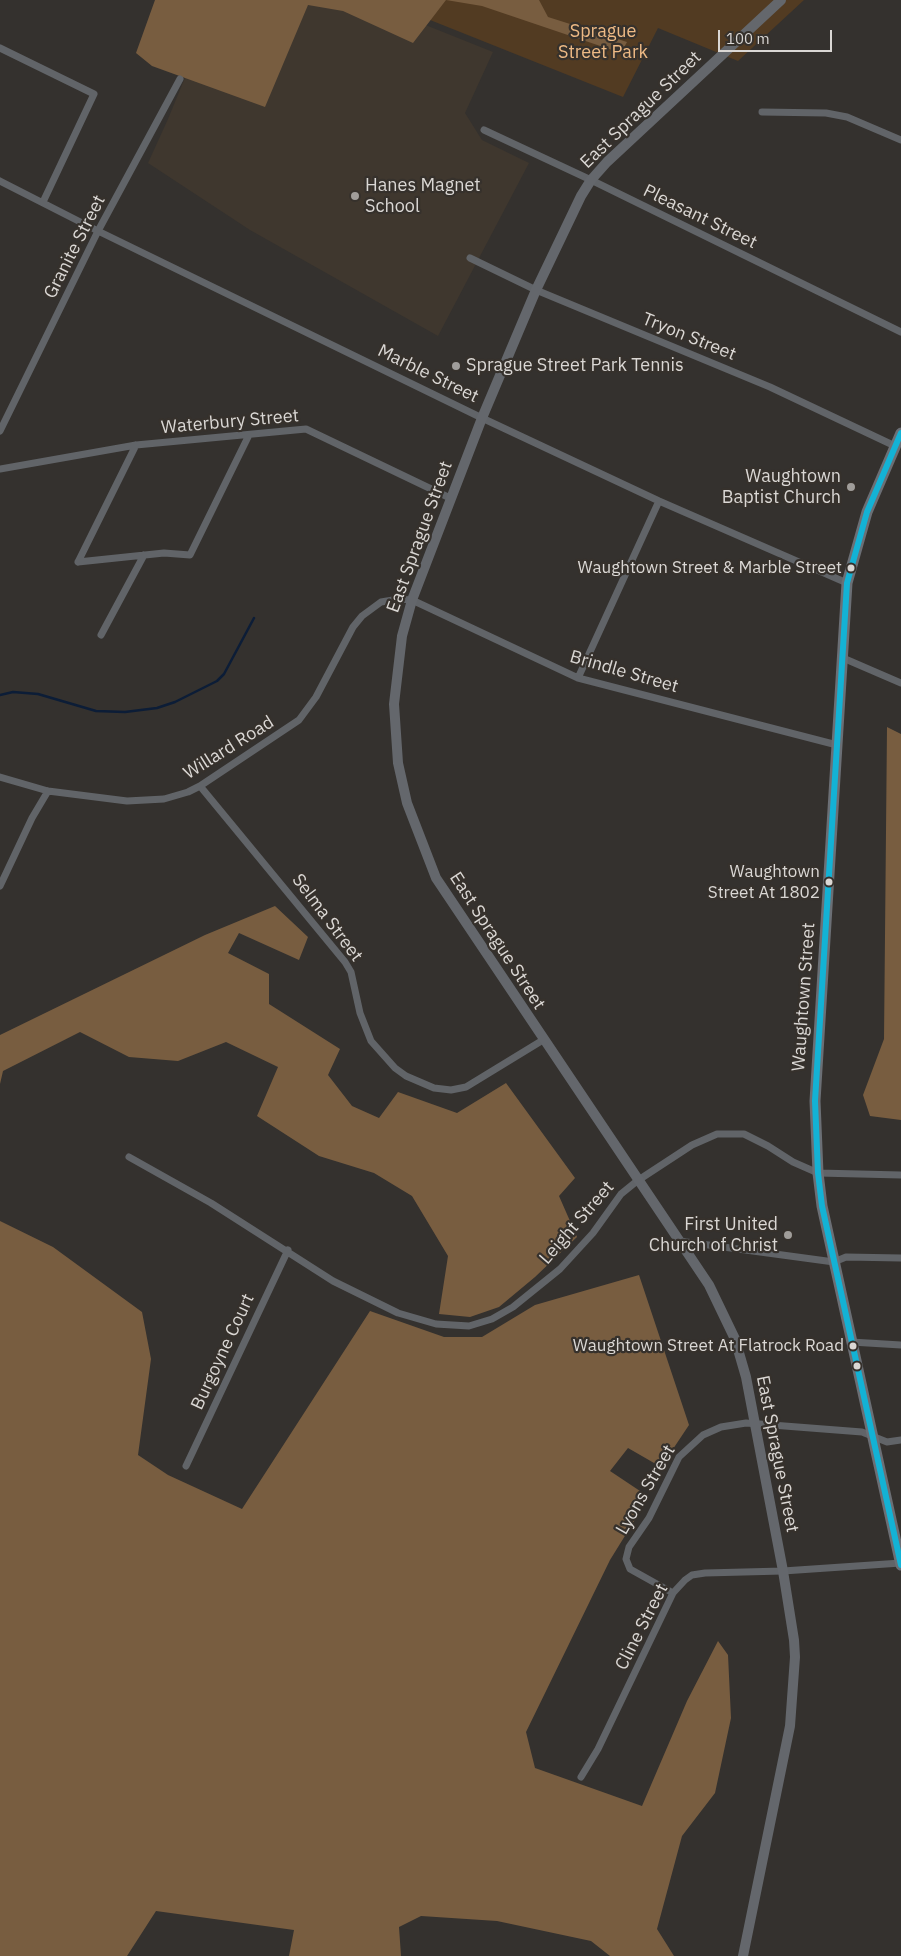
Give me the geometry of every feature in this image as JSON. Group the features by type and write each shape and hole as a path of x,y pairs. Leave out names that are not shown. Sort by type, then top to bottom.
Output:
{"main road":[{"name":"Waughtown Street","path":"901,433 868,512 847,584 816,1101 818,1173 822,1206 901,1564"}],"street":[{"name":"East Sprague Street","path":"743,1956 790,1726 795,1682 794,1640 783,1571 756,1425 735,1338 709,1285 436,878 409,812 398,763 394,704 402,636 412,600 450,498 536,290 591,180 639,132 781,0"},
{"path":"0,48 94,94 44,202"},
{"name":"Granite Street","path":"0,430 98,231 180,79"},
{"path":"762,112 826,113 847,117 901,140"},
{"name":"Pleasant Street","path":"484,130 591,180 901,332"},
{"name":"Marble Street","path":"0,181 98,231 482,418 659,501 847,584"},
{"name":"Tryon Street","path":"470,258 536,290 770,387 895,446"},
{"name":"Waterbury Street","path":"0,469 136,445 306,429 450,498"},
{"path":"136,445 78,562 164,553 190,555 249,435"},
{"path":"578,678 659,501"},
{"path":"101,636 144,555"},
{"name":"Willard Road","path":"0,776 48,791 144,801 179,796 200,786 300,720 316,697 345,638 362,616 382,602 399,599 412,600"},
{"name":"Brindle Street","path":"412,600 578,678 837,745"},
{"path":"843,658 901,683"},
{"name":"Selma Street","path":"200,786 346,962 351,972 360,1014 371,1041 395,1068 406,1076 434,1088 451,1090 466,1088 543,1040"},
{"path":"0,886 32,818 48,791"},
{"name":"Leight Street","path":"129,1157 178,1183 288,1250 333,1280 398,1313 436,1324 469,1326 492,1319 513,1307 560,1269 593,1233 621,1194 637,1180 692,1145 718,1134 744,1134 818,1173 901,1176"},
{"path":"678,1241 834,1262 846,1257 901,1258"},
{"name":"Burgoyne Court","path":"186,1466 288,1250"},
{"path":"851,1342 901,1345"},
{"name":"Lyons Street","path":"673,1593 630,1569 626,1559 629,1547 649,1518 673,1466 685,1450 703,1434 721,1427 746,1424 862,1432 887,1442 901,1440"},
{"name":"Cline Street","path":"581,1777 598,1749 673,1593 678,1585 692,1575 901,1564"}],"shaded area":[{"name":"Hanes Magnet School","path":"217,0 363,0 493,52 465,113 482,140 529,163 438,336 250,230 148,163"}],"green space":[{"path":"155,0 446,0 413,43 343,11 308,5 265,107 152,66 136,53"},
{"name":"Sprague Street Park","path":"380,0 804,0 738,61 658,28 623,97"},
{"path":"446,0 539,0 548,17 627,42 621,53 482,6"},
{"path":"887,727 901,734 901,1120 870,1116 863,1095 884,1039"},
{"path":"275,906 308,937 299,960 239,933 228,953 269,974 269,1004 340,1049 328,1075 352,1106 379,1118 398,1092 457,1113 506,1083 575,1178 559,1196 577,1237 535,1277 499,1307 470,1317 439,1314 448,1256 412,1196 374,1173 319,1156 257,1116 278,1067 226,1042 178,1061 129,1057 80,1032 3,1071 0,1084 0,1035 205,935"},
{"path":"0,1221 53,1247 142,1312 151,1359 138,1455 168,1475 242,1509 370,1311 444,1337 482,1337 535,1305 639,1275 689,1425 661,1467 628,1448 610,1471 649,1497 610,1560 526,1732 535,1768 642,1806 687,1701 718,1641 728,1655 731,1718 715,1793 682,1836 657,1929 674,1956 610,1956 591,1941 497,1921 421,1916 399,1927 401,1956 289,1956 294,1930 156,1911 127,1956 0,1956"}],"waterway":[{"path":"0,695 13,692 38,694 96,711 125,712 157,708 175,702 217,681 224,674 254,618"}],"transit line":[{"path":"901,433 867,512 847,583 815,1101 818,1173 822,1206 901,1565"}],"place":[{"name":"Hanes Magnet School","path":"355,196"},
{"name":"Sprague Street Park Tennis","path":"456,366"},
{"name":"Waughtown Baptist Church","path":"851,487"},
{"name":"Waughtown Street & Marble Street","path":"851,568"},
{"name":"Waughtown Street At 1802","path":"829,882"},
{"name":"First United Church of Christ","path":"788,1235"},
{"name":"Waughtown Street At Flatrock Road","path":"853,1346"}]}
